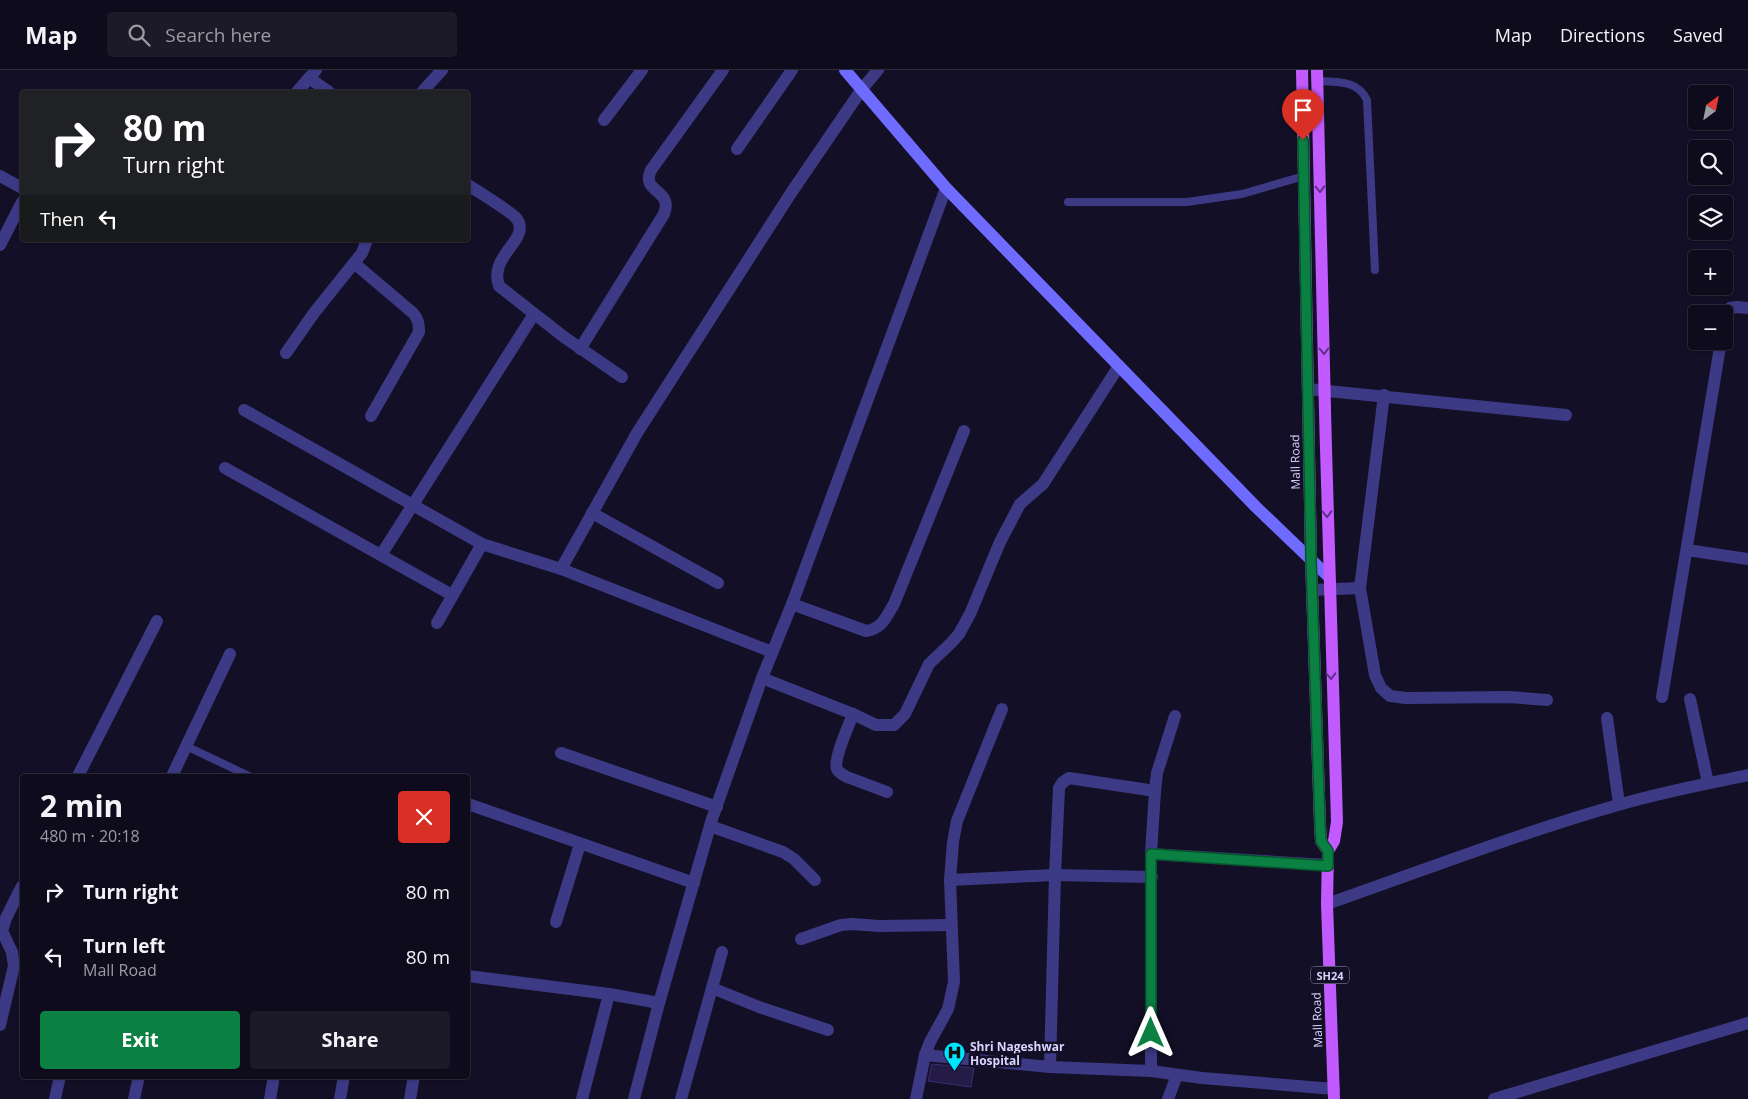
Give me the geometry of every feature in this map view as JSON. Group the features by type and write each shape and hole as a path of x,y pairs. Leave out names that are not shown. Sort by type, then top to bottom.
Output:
{"main road":[{"path":"845,70 946,188 1256,508 1328,576"},
{"name":"Mall Road","path":"1302,70 1312,590 1321,841 1328,851"},
{"name":"Mall Road","path":"1317,76 1328,589 1336,822 1334,841 1328,851 1327,904 1334,1094"}],"street":[{"path":"424,90 442,70"},
{"path":"604,120 642,70"},
{"path":"580,349 664,214 667,206 666,200 651,186 649,180 651,170 723,70"},
{"path":"736,149 792,70"},
{"path":"561,569 637,433 791,193 862,89 878,70"},
{"path":"299,90 312,74 327,90"},
{"path":"0,176 20,187"},
{"path":"470,187 514,215 517,219 520,233 496,271 499,286 580,349 622,377"},
{"path":"634,1099 659,1003 710,826 762,678 792,604 946,188"},
{"path":"0,245 20,206"},
{"path":"286,353 314,313 362,252 366,242"},
{"path":"354,263 418,318 419,325 419,332 371,416"},
{"path":"1733,308 1748,308"},
{"path":"381,555 534,314"},
{"path":"1662,697 1720,350"},
{"path":"762,678 876,725 894,725 905,714 929,664 959,634 970,614 1000,542 1020,504 1043,484 1119,366"},
{"path":"1308,389 1325,389 1566,415"},
{"path":"1384,395 1360,588 1375,675 1381,688 1390,696 1509,697 1547,700"},
{"path":"244,410 482,544 561,569 772,652"},
{"path":"792,604 866,631 875,630 884,621 894,604 964,432"},
{"path":"225,468 452,594"},
{"path":"592,513 718,583"},
{"path":"437,623 482,544"},
{"path":"1687,550 1748,559"},
{"path":"1312,590 1360,588"},
{"path":"79,774 157,621"},
{"path":"173,774 230,654"},
{"path":"1690,699 1708,783"},
{"path":"916,1099 925,1055 948,1010 954,982 950,880 957,821 1002,709"},
{"path":"853,714 838,755 837,769 847,777 887,792"},
{"path":"1151,1072 1151,854 1155,790 1157,773 1175,716"},
{"path":"1607,718 1619,804"},
{"path":"561,753 717,807"},
{"path":"1327,904 1503,842 1619,804 1748,775"},
{"path":"1050,1067 1059,788 1068,778 1155,790"},
{"path":"470,805 694,883"},
{"path":"710,826 783,852 794,859 815,880"},
{"path":"556,922 580,844"},
{"path":"1151,854 1328,866"},
{"path":"950,880 1055,875 1152,877"},
{"path":"0,1025 14,966 12,952 2,931 6,918 20,890"},
{"path":"801,940 840,925 951,925"},
{"path":"681,1099 722,952"},
{"path":"470,976 609,994 659,1003"},
{"path":"712,988 828,1030"},
{"path":"582,1099 609,994"},
{"path":"1494,1099 1748,1023"},
{"path":"925,1055 1050,1067 1151,1072 1334,1094"},
{"path":"1168,1099 1177,1075"},
{"path":"55,1099 59,1079"},
{"path":"134,1099 138,1079"},
{"path":"270,1099 273,1079"},
{"path":"340,1099 343,1079"},
{"path":"414,1079 414,1099"}],"lane":[{"path":"1317,76 1356,86 1363,92 1367,100 1375,270"},
{"path":"1068,202 1187,202 1242,194 1304,176"},
{"path":"186,746 244,774"}],"building":[{"path":"932,1064 974,1068 971,1087 928,1081"}],"place":[{"name":"Shri Nageshwar Hospital","path":"954,1072"}],"route":[{"path":"1151,1033 1151,854 1328,866 1328,851 1321,841 1320,824 1312,590 1303,140"}]}
